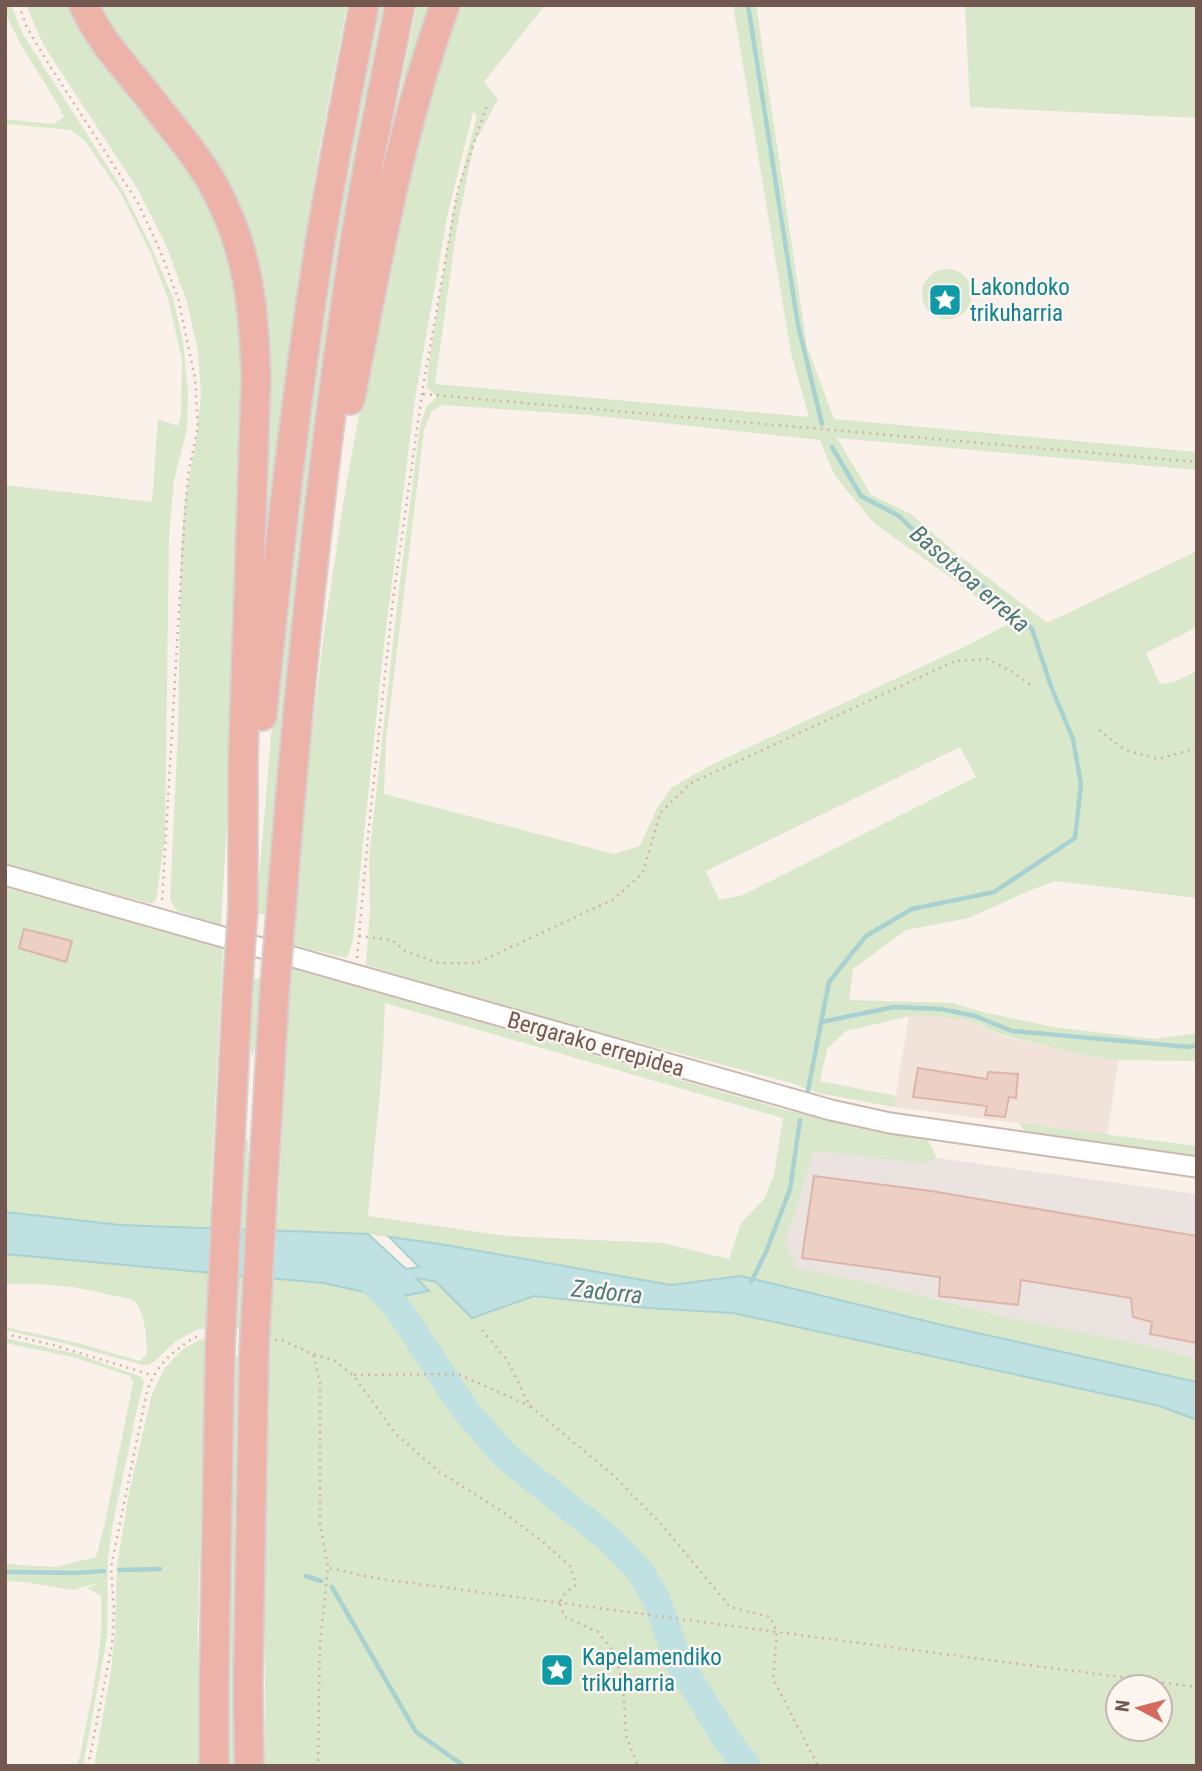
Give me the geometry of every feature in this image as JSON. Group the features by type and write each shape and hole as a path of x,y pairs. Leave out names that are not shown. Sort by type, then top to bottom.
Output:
{"highway":[{"path":"84,5 108,46 186,145 214,187 234,232 247,273 255,324 257,379 243,760 243,909"},
{"path":"214,1766 207,1343 227,1201 243,909 274,593 297,406 317,261 364,5"},
{"path":"249,1766 248,1671 254,1352 275,984 293,755 329,423 353,258 400,5"},
{"path":"306,619 381,245 418,86 444,5"}],"street":[{"name":"Bergarako errepidea","path":"5,875 831,1110 890,1123 1197,1167"}],"path":[{"path":"19,5 27,28 138,203 178,298 195,378 198,427 188,475 185,513 161,919"},
{"path":"356,975 393,599 423,394 458,189 488,102"},
{"path":"423,394 1197,462"},
{"path":"359,936 392,940 405,951 439,963 477,963 614,899 643,873 660,813 691,783 955,661 988,659 1031,685"},
{"path":"1099,730 1125,750 1158,760 1197,748"},
{"path":"482,1330 507,1360 530,1406"},
{"path":"5,1334 53,1345 152,1375"},
{"path":"281,1340 335,1361 352,1375 396,1434 438,1471 500,1510 542,1541 571,1567 576,1585 559,1603"},
{"path":"88,1766 112,1645 114,1610 111,1567 146,1391 152,1375 172,1352 207,1343"},
{"path":"313,1354 320,1383 320,1524 328,1567 320,1643 318,1766"},
{"path":"352,1375 458,1374 530,1406 614,1476 661,1524 730,1607 770,1617 777,1632 773,1679 818,1766"},
{"path":"328,1567 374,1578 1197,1687"},
{"path":"559,1603 565,1617 598,1632 614,1651 623,1684 626,1736 638,1766"}],"shaded area":[{"path":"909,1016 968,1020 1002,1036 1078,1054 1119,1060 1107,1135 894,1107"},
{"path":"814,1151 926,1164 937,1158 1197,1194 1197,1359 1150,1346 1013,1319 887,1287 797,1269 785,1243"}],"green space":[{"path":"5,5 11,5 24,36 124,192 173,298 183,342 188,391 187,429 174,480 169,537 165,838 156,900 152,904 5,864 5,485 152,502 158,419 178,426 181,414 182,360 168,299 151,254 120,192 85,141 71,130 5,124 5,119 53,124 64,117 20,42 8,19"},
{"path":"26,5 70,5 84,31 197,182 219,221 244,316 233,717 221,925 177,911 170,900 178,731 181,551 185,500 196,442 201,395 198,351 187,302 166,245 137,188 44,46"},
{"path":"90,5 347,5 318,156 302,260 259,580 253,263"},
{"path":"375,5 387,5 267,915 256,913 283,596 328,259"},
{"path":"417,5 437,5 379,193"},
{"path":"457,5 545,5 484,82 498,99 474,144 457,227 435,384 809,417 791,353 733,5 756,5 807,347 834,419 1197,452 1197,470 837,438 871,495 911,514 952,550 1047,623 1197,551 1197,627 1146,653 1160,684 1174,682 1197,671 1197,898 1055,881 969,918 906,930 853,969 849,1000 952,1003 1053,1027 1154,1039 1197,1033 1197,1061 1119,1060 1078,1054 1002,1035 968,1020 915,1015 846,1031 827,1049 820,1081 896,1096 894,1107 817,1093 791,1083 492,1004 366,965 370,910 369,858 399,589 420,426 427,406 437,397 427,387 429,362 453,211 477,115 473,112 448,212 415,399 383,653 353,940 347,958 294,946 305,795 324,632 346,486 381,296 425,106","holes":["442,405 589,415 820,440 835,476 875,524 1010,623 711,765 671,788 657,808 640,846 614,854 384,794 386,740 424,430 432,411","960,747 976,777 743,895 719,900 706,871"]},
{"path":"965,5 1197,5 1197,118 970,107"},
{"path":"947,269 965,276 972,294 965,312 947,319 929,312 922,294 929,276"},
{"path":"5,887 223,948 210,1205 237,1207 244,1140 248,1140 249,1207 278,1209 291,968 785,1110 926,1137 937,1158 926,1164 814,1151 785,1243 797,1268 887,1287 1013,1319 1150,1346 1197,1359 1197,1382 946,1326 741,1276 671,1285 368,1234 120,1225 5,1212","holes":["385,1003 783,1118 774,1174 765,1198 741,1223 729,1259 662,1243 506,1236 368,1216 382,1071"]},
{"path":"250,979 263,979 259,1031 252,1058 249,1032"},
{"path":"1018,1123 1197,1146 1197,1157 1027,1133"},
{"path":"5,1254 323,1283 393,1298 428,1291 414,1277 436,1282 473,1318 534,1296 648,1308 733,1313 1160,1406 1197,1420 1197,1766 265,1766 265,1473 271,1329 198,1329 176,1341 149,1365 143,1365 5,1330 5,1327 78,1343 140,1361 147,1354 143,1319 134,1300 73,1287 5,1284"},
{"path":"5,1338 77,1354 142,1377 144,1383 112,1528 108,1560 107,1637 83,1766 76,1766 95,1676 102,1615 101,1596 87,1588 99,1583 72,1590 5,1581 5,1564 55,1567 96,1557 133,1383 130,1376 73,1357 5,1343"},
{"path":"206,1339 198,1623 198,1766 94,1766 111,1671 117,1565 129,1493 152,1394 164,1369 183,1349"},
{"path":"231,1357 242,1357 235,1766 225,1766"}],"water":[{"name":"Zadorra","path":"5,1212 120,1225 368,1234 406,1269 419,1267 389,1237 671,1285 741,1276 946,1326 1197,1382 1197,1420 1160,1406 733,1313 648,1308 534,1296 472,1318 436,1282 416,1278 429,1291 393,1298 323,1283 5,1254"}],"building":[{"path":"24,929 72,941 66,962 19,948"},
{"path":"918,1068 987,1079 988,1072 1018,1074 1016,1098 1009,1097 1005,1117 985,1115 987,1106 913,1097"},
{"path":"814,1176 931,1191 1197,1236 1197,1343 1150,1334 1152,1322 1133,1317 1131,1298 1021,1280 1018,1305 939,1296 940,1277 802,1258"}],"waterway":[{"name":"Basotxoa erreka","path":"748,5 798,325 822,424"},
{"name":"Basotxoa erreka","path":"808,1090 829,982 866,936 912,909 994,892 1075,838 1081,785 1073,739 1052,689 1032,629 994,594 938,554 899,516 861,496 832,447"},
{"path":"821,1022 894,1007 941,1009 975,1016 1012,1031 1189,1047 1197,1045"},
{"name":"Basotxoa erreka","path":"751,1282 766,1252 790,1189 800,1120"},
{"path":"361,1270 404,1317 463,1407 505,1456 609,1539 639,1570 656,1598 678,1661 727,1740 747,1766"},
{"path":"119,1570 160,1569"},
{"path":"5,1572 104,1571"},
{"path":"306,1576 321,1581"},
{"path":"332,1587 416,1732 464,1766"}],"place":[{"name":"Lakondoko trikuharria","path":"945,300"},
{"name":"Kapelamendiko trikuharria","path":"557,1670"}]}
